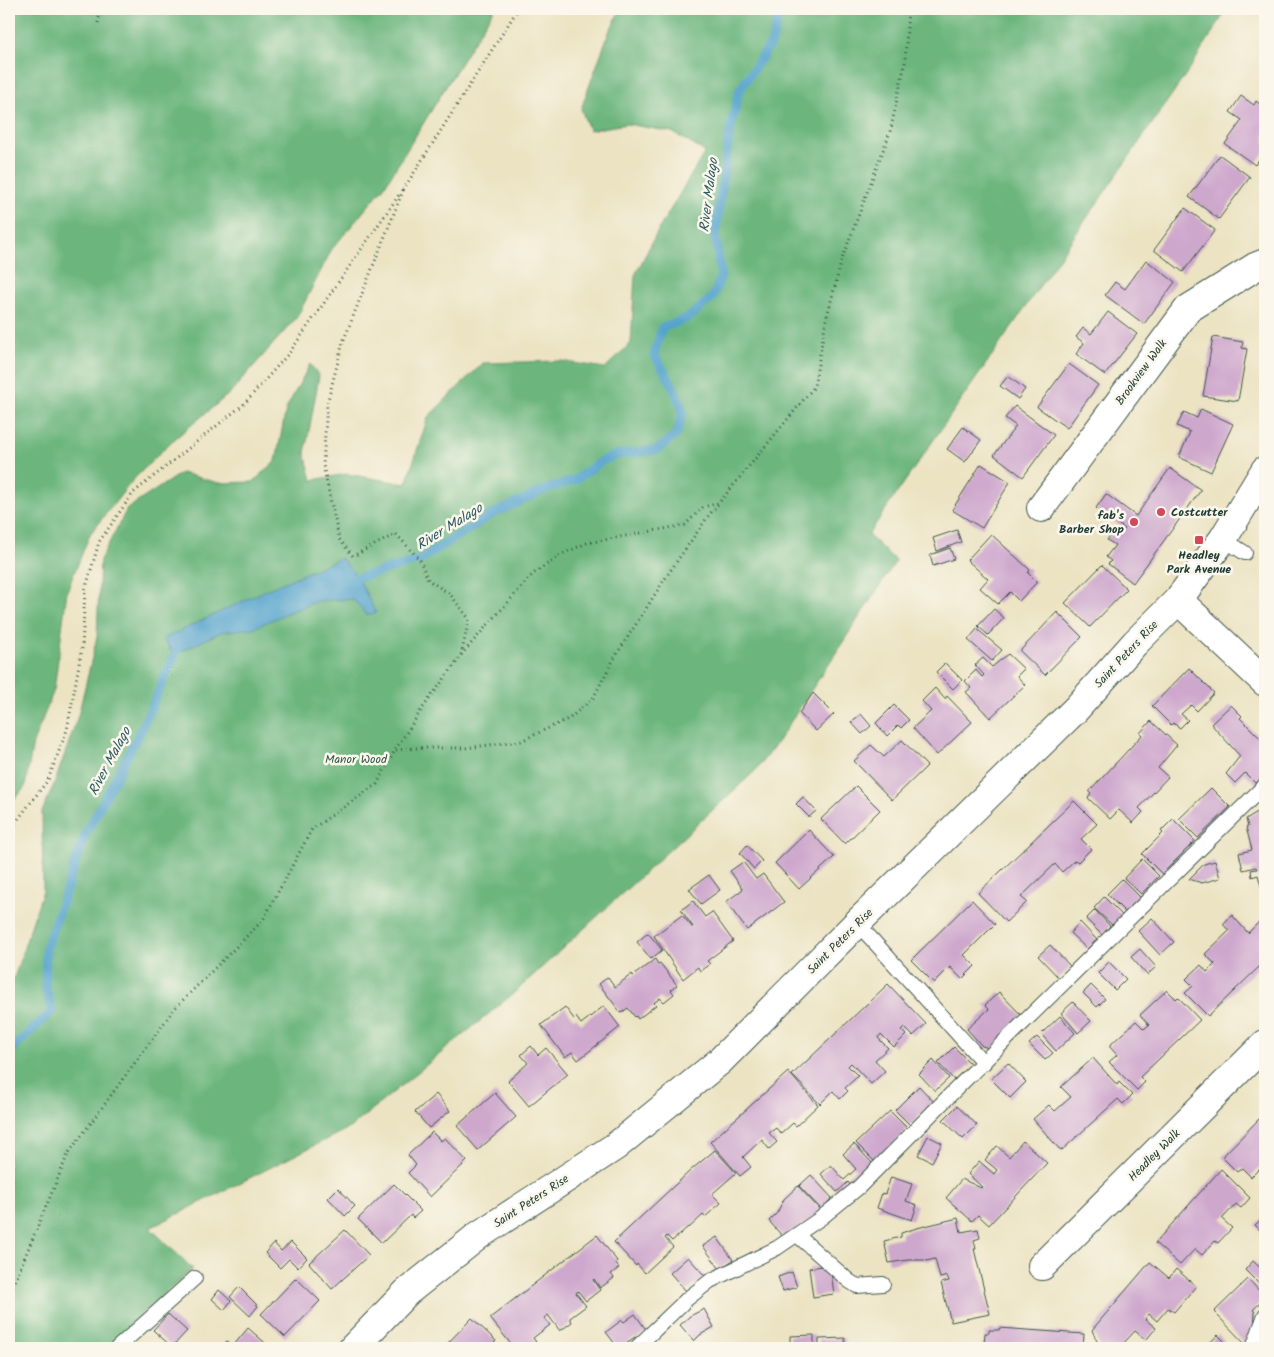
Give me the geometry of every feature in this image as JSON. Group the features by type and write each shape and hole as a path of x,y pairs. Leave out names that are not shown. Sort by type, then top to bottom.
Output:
{"street":[{"name":"Brookview Walk","path":"1041,508 1188,309 1255,267 1265,263"},
{"name":"Saint Peters Rise","path":"353,1348 407,1292 472,1241 616,1146 720,1061 857,923 1076,709 1135,643 1234,546 1265,470"},
{"path":"1178,600 1265,682"},
{"name":"Headley Walk","path":"1042,1266 1265,1044"}],"lane":[{"path":"636,1348 687,1299 710,1281 777,1248 797,1235 859,1187 1265,785"},
{"path":"857,923 984,1062"},
{"path":"797,1235 857,1286 883,1284"},
{"path":"117,1348 195,1278"},
{"path":"1253,1348 1265,1315"}],"path":[{"path":"98,23 100,9"},
{"path":"9,831 48,780 67,730 82,648 85,591 99,542 133,493 244,404 290,352 404,188 518,9"},
{"path":"395,750 465,748 521,741 570,718 592,698 615,657 668,574 720,502 814,387 826,320 842,259 890,132 905,63 908,9"},
{"path":"404,188 343,342 327,404 323,465 338,538 354,556 396,534 420,560 428,580 450,594 469,619 460,656"},
{"path":"9,1295 68,1154 175,1008 262,920 312,829 377,784 395,750 460,656 533,574 562,554 587,543 685,525 703,507 720,502"}],"green space":[{"path":"9,9 494,9 384,187 332,249 297,317 230,393 171,442 132,481 90,534 67,591 54,690 33,743 25,787 9,807"},
{"name":"Manor Wood","path":"621,9 1227,9 1191,67 868,535 896,561 778,741 755,771 514,993 351,1127 150,1228 193,1269 131,1323 108,1348 9,1348 9,984 15,975 43,890 42,812 55,782 78,716 97,637 100,560 127,509 181,473 219,483 253,482 276,461 286,409 310,364 319,376 305,453 312,480 347,474 406,484 428,417 483,363 561,361 605,368 631,343 635,275 660,227 705,152 672,132 627,124 589,130 581,109 609,32"}],"water":[{"path":"341,558 358,578 376,613 366,615 353,599 318,601 254,628 221,632 174,655 163,639 266,590"}],"building":[{"path":"1241,96 1254,105 1256,101 1265,108 1265,151 1255,165 1225,144 1242,120 1230,112"},
{"path":"1220,155 1250,177 1219,219 1189,197"},
{"path":"1185,208 1215,230 1183,272 1154,250"},
{"path":"1146,260 1175,282 1144,324 1105,295 1115,282 1125,289"},
{"path":"1108,312 1137,334 1105,375 1076,354 1084,343 1076,337 1083,328 1091,334"},
{"path":"1213,337 1243,342 1242,348 1247,349 1238,401 1203,396"},
{"path":"1069,364 1098,385 1067,428 1037,407"},
{"path":"1008,376 1025,389 1018,399 1000,386"},
{"path":"1015,406 1054,435 1023,477 994,455 1016,426 1005,418"},
{"path":"1201,409 1233,424 1211,472 1179,457 1190,432 1177,426 1184,412 1197,418"},
{"path":"963,427 981,440 965,462 947,449"},
{"path":"981,464 1010,482 982,528 952,510"},
{"path":"1170,468 1201,490 1133,583 1108,564 1111,561 1106,557 1115,545 1107,540 1115,529 1121,533 1125,529 1096,508 1106,494 1136,516"},
{"path":"957,530 961,542 937,551 933,538"},
{"path":"991,534 1030,570 1028,573 1037,582 1019,601 1010,592 998,604 980,588 988,579 967,560"},
{"path":"950,548 954,559 933,566 930,555"},
{"path":"1102,565 1127,589 1090,627 1065,603"},
{"path":"994,609 1004,618 988,635 978,626"},
{"path":"1057,612 1082,637 1045,675 1020,651"},
{"path":"977,629 1002,650 992,661 968,640"},
{"path":"1008,654 1024,669 1017,676 1025,685 990,718 966,692 971,688 965,681 976,670 982,677 984,675 975,665 983,658 992,667"},
{"path":"945,663 962,680 953,689 936,672"},
{"path":"1189,668 1214,693 1197,711 1191,705 1181,714 1188,720 1180,728 1173,723 1171,725 1152,706"},
{"path":"935,688 945,699 947,696 972,722 937,755 913,728 931,711 922,701"},
{"path":"813,693 834,714 816,731 799,713"},
{"path":"894,705 909,720 901,728 898,725 887,736 876,723"},
{"path":"1231,705 1242,716 1240,718 1265,743 1265,780 1259,787 1245,773 1235,783 1226,774 1240,756 1211,724"},
{"path":"861,714 871,726 862,734 851,722"},
{"path":"1151,721 1177,745 1158,768 1168,777 1139,808 1143,812 1133,823 1119,810 1110,819 1088,798 1091,794 1089,792 1142,735 1140,733"},
{"path":"902,740 927,766 892,800 854,761 871,745 884,757"},
{"path":"856,786 880,810 845,844 821,819"},
{"path":"1211,788 1230,807 1198,838 1179,819"},
{"path":"803,797 816,811 809,817 796,804"},
{"path":"1074,801 1097,824 1081,839 1091,849 1078,862 1075,860 1062,872 1055,864 1021,897 1027,902 1006,922 978,893"},
{"path":"1265,807 1265,901 1258,875 1252,877 1251,870 1257,869 1256,867 1243,870 1239,853 1252,850 1246,827 1248,827 1246,819"},
{"path":"1173,819 1195,841 1162,874 1142,854 1163,833 1161,831"},
{"path":"809,830 834,857 799,889 775,863"},
{"path":"747,845 762,861 754,869 740,853"},
{"path":"1142,859 1159,876 1141,894 1124,878"},
{"path":"1215,861 1220,878 1202,883 1189,879 1204,864"},
{"path":"743,862 756,879 763,874 784,902 747,930 726,902 743,889 730,871"},
{"path":"709,875 720,890 701,904 689,889"},
{"path":"1122,879 1140,897 1125,912 1107,894"},
{"path":"1104,897 1123,916 1113,926 1094,908"},
{"path":"972,900 995,924 964,955 975,966 962,979 950,967 934,983 911,960"},
{"path":"693,901 705,917 712,912 733,941 707,961 710,964 700,971 698,967 683,979 654,936 682,915 693,927 681,910"},
{"path":"1095,910 1110,926 1102,935 1086,919"},
{"path":"1232,915 1248,933 1265,918 1265,963 1208,1016 1185,993 1193,986 1186,979 1201,965 1207,972 1215,964 1205,954 1229,931 1223,924"},
{"path":"1152,918 1174,942 1160,955 1138,931"},
{"path":"1080,922 1097,940 1087,949 1070,933"},
{"path":"648,933 662,950 651,959 637,942"},
{"path":"1050,945 1071,967 1059,978 1038,956"},
{"path":"1140,949 1156,967 1147,975 1131,957"},
{"path":"655,959 677,985 671,990 674,994 664,1002 660,998 654,1003 656,1005 638,1019 628,1008 621,1013 599,984 608,977 615,987"},
{"path":"1109,962 1126,979 1115,990 1098,973"},
{"path":"888,984 926,1024 913,1036 904,1027 901,1030 906,1035 894,1047 881,1034 878,1038 888,1048 875,1060 885,1071 871,1084 851,1063 848,1066 858,1076 845,1088 848,1091 840,1099 833,1091 820,1104 792,1075"},
{"path":"1091,985 1105,999 1097,1007 1083,993"},
{"path":"1167,990 1176,999 1178,997 1200,1020 1140,1077 1145,1082 1137,1090 1109,1062 1117,1055 1109,1046 1136,1021 1144,1029 1149,1025 1140,1015"},
{"path":"999,992 1025,1019 992,1049 982,1046 967,1029 989,1009 985,1005"},
{"path":"1073,1002 1091,1021 1078,1033 1061,1013"},
{"path":"604,1006 620,1027 578,1060 572,1052 565,1057 541,1025 565,1007 574,1019 576,1017 581,1024"},
{"path":"1060,1016 1075,1033 1056,1051 1041,1034"},
{"path":"1037,1037 1053,1053 1045,1060 1029,1044"},
{"path":"531,1046 538,1055 546,1048 568,1074 529,1106 508,1081 528,1063 521,1055"},
{"path":"954,1047 971,1064 954,1080 938,1063"},
{"path":"1093,1058 1117,1085 1119,1082 1132,1095 1123,1104 1118,1099 1061,1151 1033,1119 1049,1105 1055,1111 1071,1097 1061,1087"},
{"path":"933,1060 949,1078 935,1091 919,1074"},
{"path":"1008,1063 1026,1082 1010,1098 991,1079"},
{"path":"788,1072 818,1105 796,1126 793,1123 781,1134 776,1128 769,1133 777,1142 769,1149 762,1140 757,1144 743,1157 751,1167 740,1176 710,1142"},
{"path":"919,1086 934,1102 910,1125 895,1110"},
{"path":"495,1093 516,1117 478,1150 457,1126"},
{"path":"436,1094 450,1111 429,1128 415,1112"},
{"path":"957,1106 977,1125 963,1139 943,1120"},
{"path":"890,1111 908,1129 875,1162 856,1143"},
{"path":"1259,1119 1265,1125 1265,1163 1251,1177 1242,1168 1237,1172 1222,1157"},
{"path":"432,1132 441,1141 445,1138 467,1161 430,1197 408,1173 416,1165 408,1155"},
{"path":"928,1136 942,1143 932,1162 918,1155"},
{"path":"1023,1141 1047,1163 989,1225 978,1215 972,1221 946,1198 962,1179 981,1188 968,1174 979,1161 994,1174 997,1170 985,1160 997,1146 1009,1157"},
{"path":"854,1144 874,1165 851,1186 848,1182 837,1192 821,1174 831,1165 844,1180 856,1169 843,1154"},
{"path":"715,1150 736,1173 712,1194 721,1203 705,1217 703,1215 672,1241 667,1236 665,1238 673,1247 645,1273 614,1242"},
{"path":"1221,1169 1250,1198 1241,1208 1236,1204 1222,1219 1232,1228 1218,1243 1215,1241 1202,1255 1195,1249 1180,1265 1155,1243"},
{"path":"811,1175 832,1198 821,1209 799,1186"},
{"path":"891,1177 912,1184 906,1201 917,1205 912,1220 877,1208 882,1193 885,1194"},
{"path":"394,1184 421,1211 413,1218 411,1215 382,1243 358,1219"},
{"path":"798,1186 821,1211 784,1238 769,1221 777,1213 784,1199"},
{"path":"338,1188 355,1206 345,1216 328,1198"},
{"path":"1264,1217 1265,1219 1265,1235 1255,1225"},
{"path":"958,1218 961,1232 978,1229 980,1238 974,1240 976,1249 974,1249 990,1314 951,1322 941,1283 949,1281 947,1276 940,1278 935,1259 889,1263 884,1241 901,1237 901,1233 917,1228"},
{"path":"345,1230 369,1255 332,1289 309,1263"},
{"path":"597,1235 617,1261 615,1263 619,1268 611,1274 614,1278 600,1288 594,1279 600,1290 586,1301 578,1291 576,1293 586,1306 570,1318 572,1322 560,1331 548,1315 544,1318 550,1325 533,1338 536,1342 527,1348 514,1348 490,1318"},
{"path":"717,1237 733,1260 720,1269 703,1246"},
{"path":"291,1242 307,1258 298,1268 289,1259 280,1268 265,1253 274,1243 281,1251"},
{"path":"688,1257 705,1276 687,1292 670,1273"},
{"path":"1253,1261 1265,1272 1265,1279 1260,1285 1245,1270"},
{"path":"1150,1262 1169,1278 1176,1269 1196,1286 1174,1312 1168,1308 1157,1321 1149,1314 1145,1319 1156,1328 1146,1340 1135,1331 1121,1346 1123,1348 1100,1348 1092,1330"},
{"path":"830,1265 834,1294 813,1297 809,1268"},
{"path":"792,1272 797,1287 783,1291 778,1277"},
{"path":"296,1278 320,1301 285,1337 261,1314"},
{"path":"1248,1279 1265,1297 1253,1310 1255,1312 1253,1348 1249,1348 1214,1312"},
{"path":"239,1287 258,1306 250,1316 230,1297"},
{"path":"219,1290 231,1301 224,1310 212,1299"},
{"path":"704,1309 714,1327 694,1341 680,1325 690,1316"},
{"path":"168,1314 187,1331 172,1347 153,1330"},
{"path":"635,1314 647,1331 618,1348 606,1332 622,1320 624,1322"},
{"path":"472,1318 496,1341 489,1348 443,1348"},
{"path":"248,1328 271,1348 221,1348 227,1341 233,1346"},
{"path":"999,1328 1084,1334 1083,1348 981,1348 982,1343 984,1343 985,1333 989,1333 989,1330 999,1330"},
{"path":"814,1335 814,1348 790,1348 790,1336"},
{"path":"1218,1335 1231,1348 1204,1348"},
{"path":"845,1338 845,1345 860,1345 860,1348 819,1348 819,1339"}],"waterway":[{"name":"River Malago","path":"347,581 420,560 489,516 544,490 575,480 602,461 616,455 657,450 677,434 683,411 673,386 654,354 662,328 688,318 713,297 721,276 715,235 730,131 739,91 772,42 780,9"},
{"name":"River Malago","path":"9,1052 52,1011 45,985 46,948 85,835 139,734 179,646"}],"place":[{"name":"Costcutter","path":"1161,512"},
{"name":"fab's Barber Shop","path":"1134,522"},
{"name":"Headley Park Avenue","path":"1199,540"}]}
